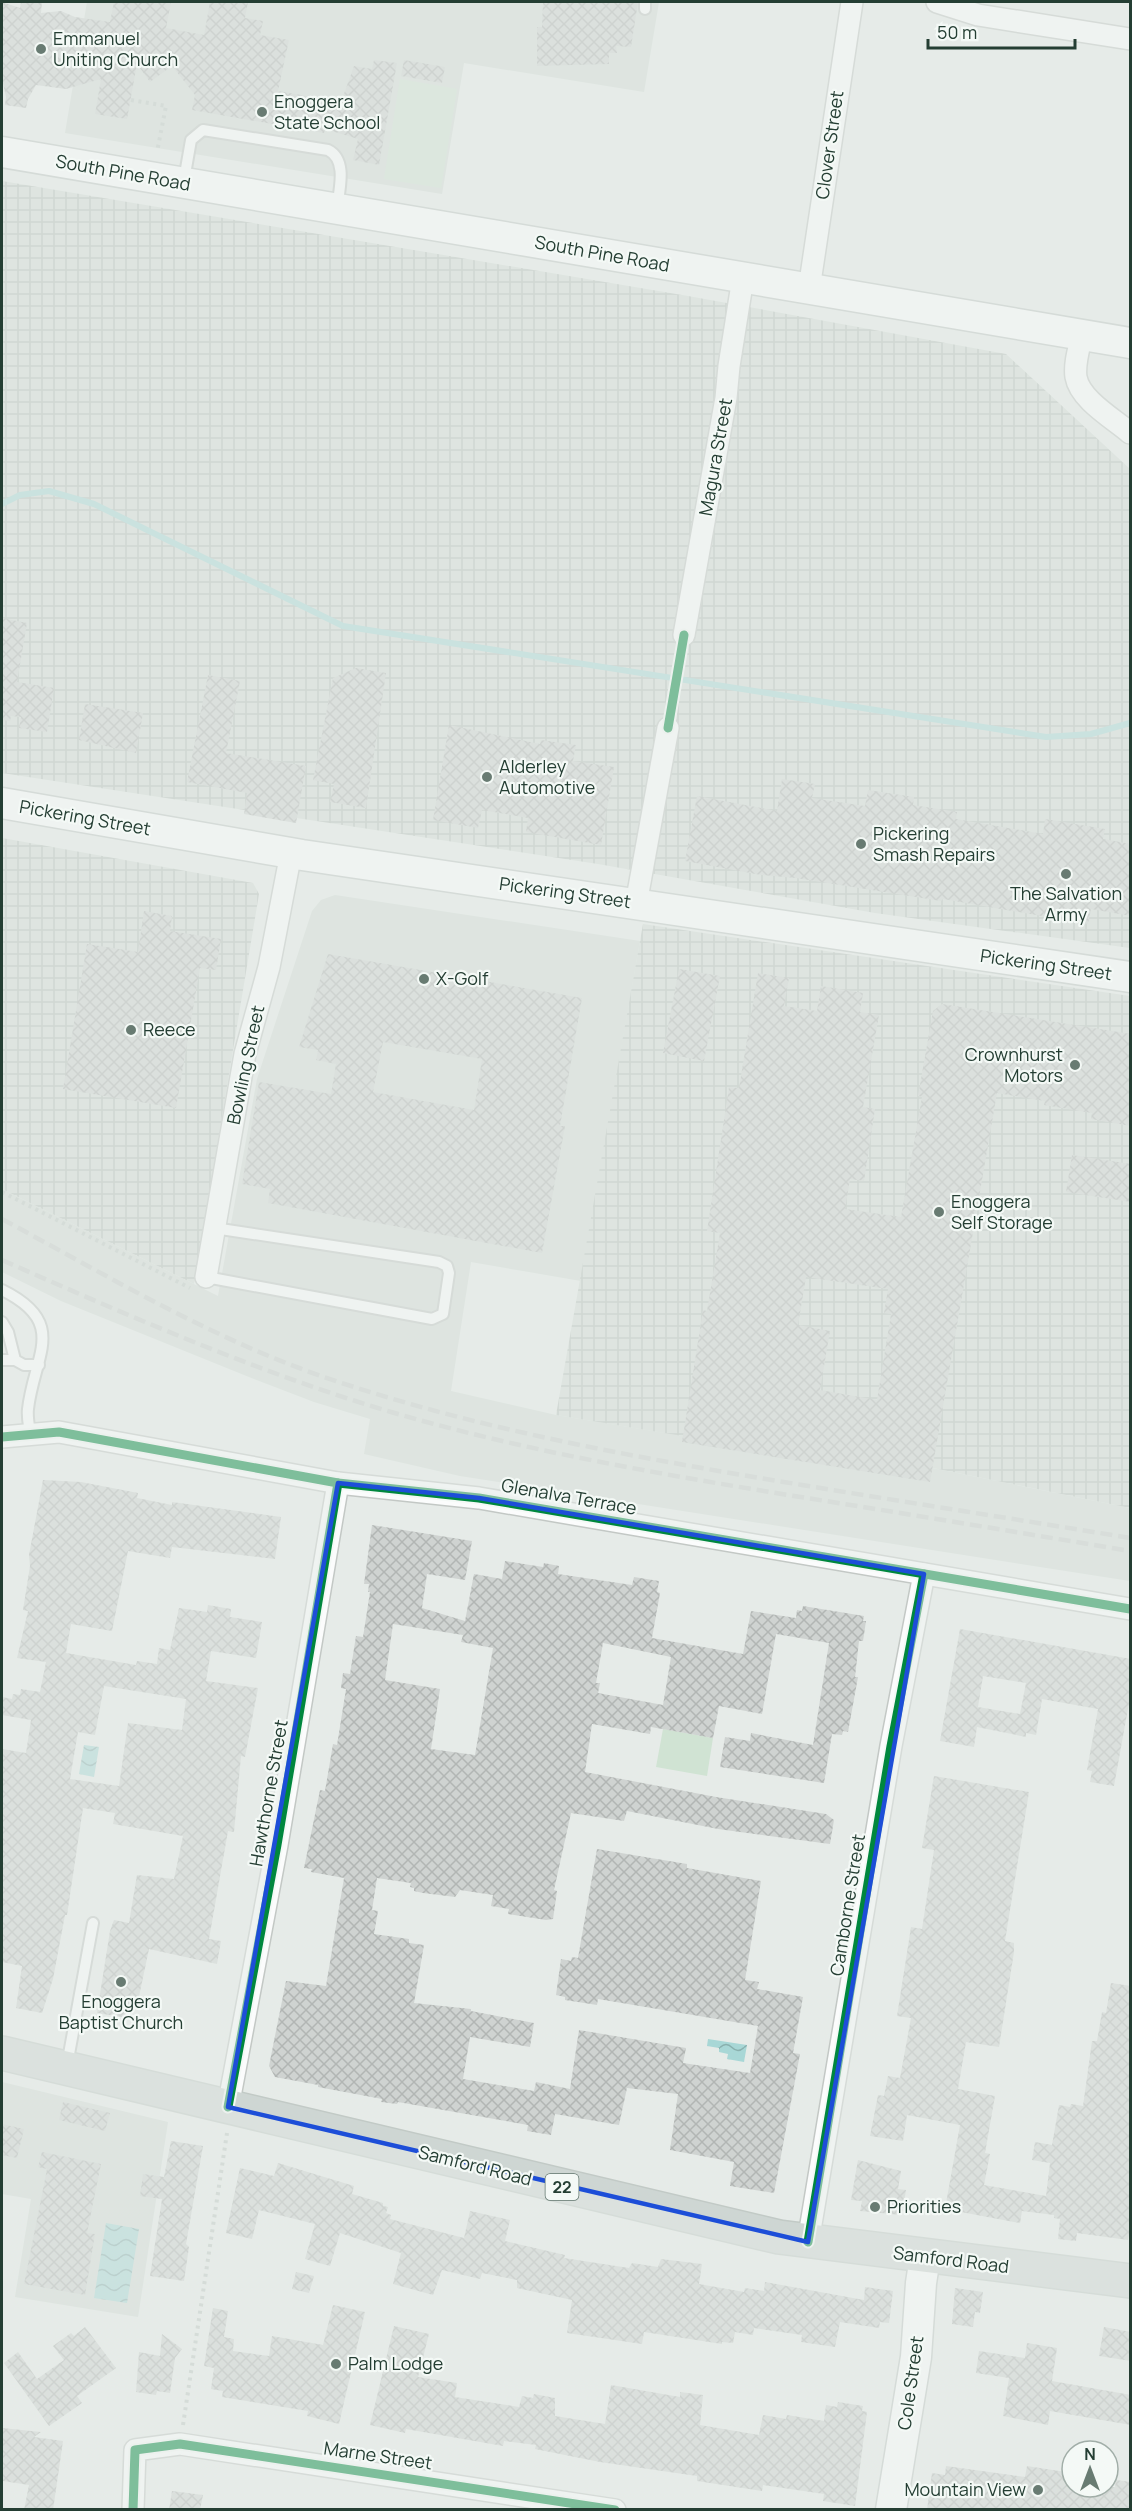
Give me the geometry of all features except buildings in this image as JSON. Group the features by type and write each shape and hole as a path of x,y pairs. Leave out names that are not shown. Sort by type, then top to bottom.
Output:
{"main road":[{"name":"South Pine Road","path":"2,152 1131,343"},
{"name":"Pickering Street","path":"2,803 291,853 1131,977"},
{"name":"Samford Road","path":"2,2053 67,2068 228,2118 808,2242 1131,2281"},
{"name":"Cole Street","path":"891,2510 916,2357 925,2257"}],"street":[{"name":"Clover Street","path":"809,289 852,2"},
{"path":"937,2 978,15 1131,39"},
{"name":"Magura Street","path":"684,635 726,398 743,278"},
{"path":"1082,335 1076,369 1078,383 1088,396 1131,433"},
{"path":"636,904 668,728"},
{"name":"Bowling Street","path":"206,1277 246,1054 271,957 291,853"},
{"name":"Glenalva Terrace","path":"2,1437 59,1432 338,1483 479,1498 1131,1609"},
{"name":"Hawthorne Street","path":"228,2118 338,1483"},
{"name":"Camborne Street","path":"808,2242 891,1746 924,1574"},
{"name":"Marne Street","path":"133,2510 135,2450 180,2444 615,2510"}],"lane":[{"path":"184,183 191,140 197,133 210,130 332,152 340,170 337,208"},
{"path":"206,1277 432,1319 443,1314 449,1274 447,1266 439,1262 214,1228"},
{"path":"2,1290 20,1299 38,1318 42,1340 39,1365 28,1410 30,1433"},
{"path":"2,1322 8,1332 15,1360"},
{"path":"2,1360 15,1360 24,1365 39,1365"},
{"path":"67,2068 93,1923"}],"path":[{"path":"131,100 166,106 157,152"},
{"path":"2,1192 203,1293 206,1277"},
{"path":"180,2444 228,2118"}],"highlighted area":[{"path":"338,1483 479,1498 924,1574 808,2242 228,2107"}],"shaded area":[{"name":"Enoggera State School","path":"87,2 659,2 644,92 464,63 442,194 65,133"},
{"path":"2,181 688,296 1006,354 1130,469 1130,948 875,913 598,864 2,773"},
{"path":"2,838 253,883 259,894 194,1284 2,1189"},
{"path":"335,895 640,941 581,1281 471,1262 451,1391 556,1415 683,1436 682,1441 932,1468 1130,1508 1130,1581 460,1476 364,1454 370,1419 314,1402 249,1377 61,1301 2,1272 2,1189 218,1296 257,1079 312,911 321,900"},
{"path":"643,924 1130,996 1130,1508 933,1468 808,1462 682,1442 682,1436 556,1415"},
{"path":"2,2082 168,2122 138,2317 15,2297 31,2199 2,2194"}],"green space":[{"path":"400,79 457,89 441,188 384,179"},
{"path":"663,1729 713,1738 707,1776 656,1767"}],"water":[{"path":"84,1745 99,1747 94,1777 79,1774"},
{"path":"708,2039 747,2045 744,2062 727,2059 728,2054 719,2052 719,2048 707,2046"},
{"path":"106,2223 139,2229 127,2303 94,2298"}],"waterway":[{"path":"2,504 20,495 49,491 94,504 343,626 1046,737 1091,734 1130,723"}],"railway":[{"path":"2,1219 158,1304 239,1343 321,1376 439,1412 559,1441 680,1464 1130,1538"},
{"path":"2,1260 243,1361 341,1396 440,1426 638,1469 1130,1551"}],"cycle path":[{"path":"668,728 684,635"},
{"path":"2,1437 59,1432 338,1483 479,1498 1130,1609"},
{"path":"228,2107 277,1845 338,1483"},
{"path":"808,2242 891,1746 924,1574"},
{"path":"133,2510 135,2450 180,2444 615,2510"}],"place":[{"name":"Emmanuel Uniting Church","path":"41,49"},
{"name":"Enoggera State School","path":"262,112"},
{"name":"Alderley Automotive","path":"487,777"},
{"name":"Pickering Smash Repairs","path":"861,844"},
{"name":"The Salvation Army","path":"1066,874"},
{"name":"X-Golf","path":"424,979"},
{"name":"Reece","path":"131,1030"},
{"name":"Crownhurst Motors","path":"1075,1065"},
{"name":"Enoggera Self Storage","path":"939,1212"},
{"name":"Enoggera Baptist Church","path":"121,1982"},
{"name":"Priorities","path":"875,2207"},
{"name":"Palm Lodge","path":"336,2364"},
{"name":"Mountain View","path":"1038,2490"}]}
